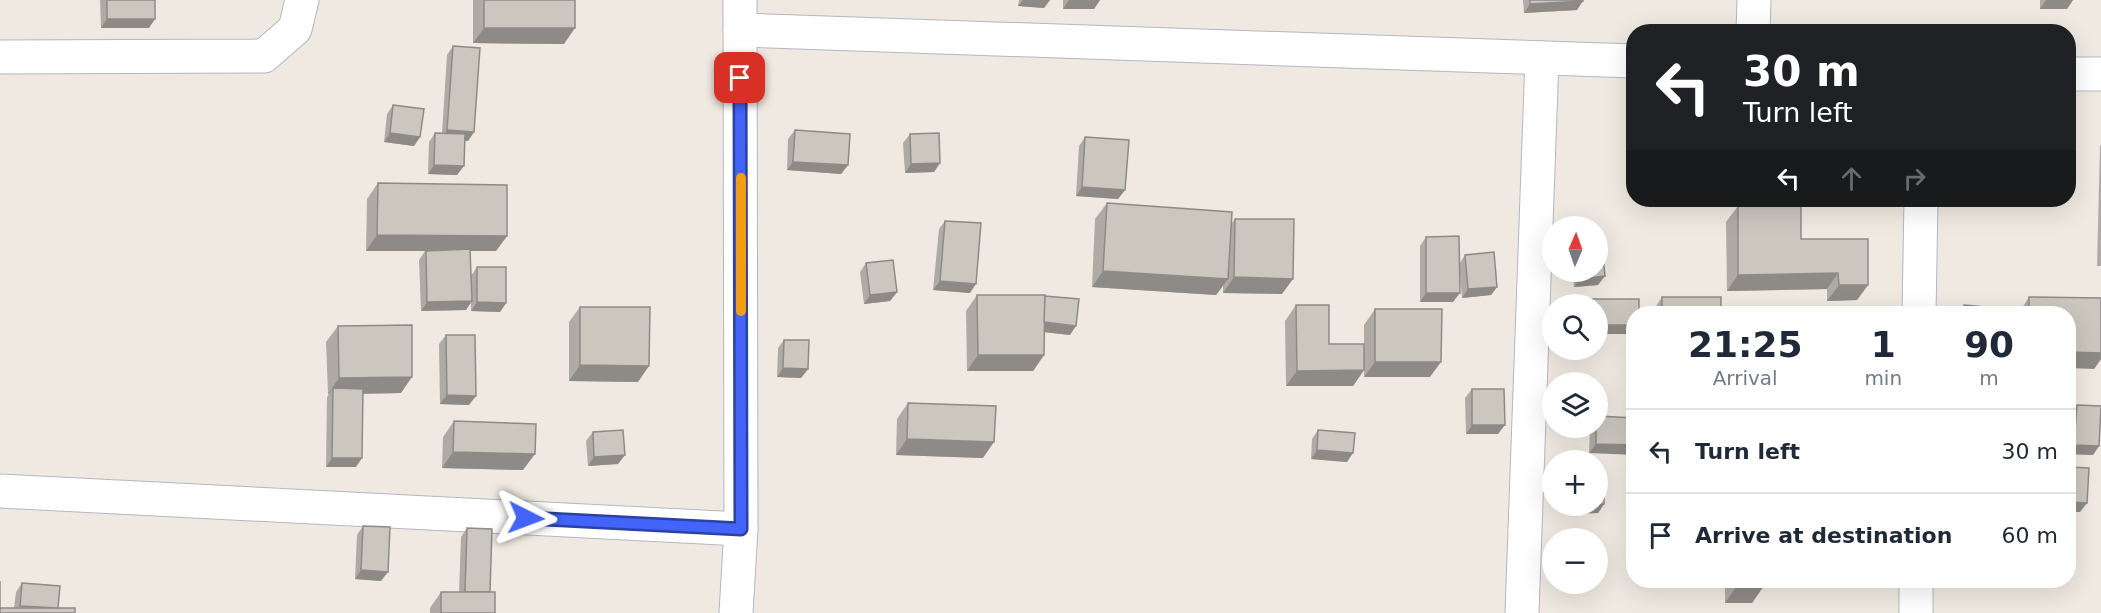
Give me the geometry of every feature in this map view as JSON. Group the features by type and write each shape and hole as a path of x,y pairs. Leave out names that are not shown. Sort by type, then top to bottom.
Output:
{"street":[{"path":"0,57 264,56 295,29 302,0"},
{"path":"1753,24 1754,0"},
{"path":"736,613 741,529 740,15 1626,61"},
{"path":"1522,613 1542,58"},
{"path":"2076,74 2101,74"},
{"path":"1919,306 1921,207"},
{"path":"0,491 741,529"},
{"path":"1916,588 1916,613"}],"building":[{"path":"107,0 155,0 155,19 107,19"},
{"path":"484,0 575,0 575,28 484,28"},
{"path":"1530,0 1583,0 1583,1 1530,4"},
{"path":"453,46 480,48 474,132 447,130"},
{"path":"393,105 424,109 420,137 390,133"},
{"path":"795,130 850,134 848,165 793,162"},
{"path":"435,133 465,134 464,166 434,165"},
{"path":"939,133 940,163 911,164 910,134"},
{"path":"1085,137 1129,140 1125,190 1082,187"},
{"path":"378,183 507,185 507,236 377,235"},
{"path":"1107,203 1232,212 1228,279 1103,271"},
{"path":"1738,207 1801,207 1801,239 1868,239 1868,285 1839,285 1838,273 1738,275"},
{"path":"1235,219 1294,219 1293,279 1234,277"},
{"path":"945,221 981,223 976,284 940,281"},
{"path":"1459,236 1460,293 1426,293 1426,237"},
{"path":"470,249 472,301 427,302 426,251"},
{"path":"1494,252 1497,287 1468,289 1465,255"},
{"path":"893,260 897,292 870,295 866,263"},
{"path":"477,267 506,267 506,303 477,302"},
{"path":"977,295 1045,295 1044,355 978,355"},
{"path":"1045,296 1079,299 1076,326 1044,322"},
{"path":"1662,297 1721,297 1721,306 1662,306"},
{"path":"2029,297 2101,298 2101,353 2076,352 2076,306 2029,306"},
{"path":"1608,299 1639,299 1639,306 1626,306 1626,325 1608,325"},
{"path":"1296,305 1329,305 1329,344 1364,344 1364,370 1297,371"},
{"path":"580,307 650,307 649,366 580,365"},
{"path":"1375,309 1442,309 1441,362 1375,362"},
{"path":"412,325 412,377 339,378 338,326"},
{"path":"446,335 475,335 476,396 447,395"},
{"path":"784,340 809,340 808,369 783,368"},
{"path":"333,388 363,389 362,458 332,458"},
{"path":"1472,389 1504,389 1505,425 1472,425"},
{"path":"908,403 996,406 994,442 907,439"},
{"path":"2077,405 2101,406 2099,446 2076,445"},
{"path":"1608,417 1626,418 1626,445 1596,444 1596,438 1608,438"},
{"path":"454,421 536,424 535,454 453,452"},
{"path":"623,430 625,455 594,457 593,432"},
{"path":"1318,430 1355,433 1353,453 1317,450"},
{"path":"2076,467 2089,468 2087,503 2076,502"},
{"path":"363,526 390,527 388,572 361,570"},
{"path":"467,528 492,529 490,592 465,592"},
{"path":"22,583 60,586 58,608 20,606"},
{"path":"441,592 495,592 495,613 441,613"},
{"path":"0,608 75,608 75,613 0,613"}],"slow traffic":[{"path":"741,178 741,311"}],"route":[{"path":"526,518 741,529 740,78"}]}
